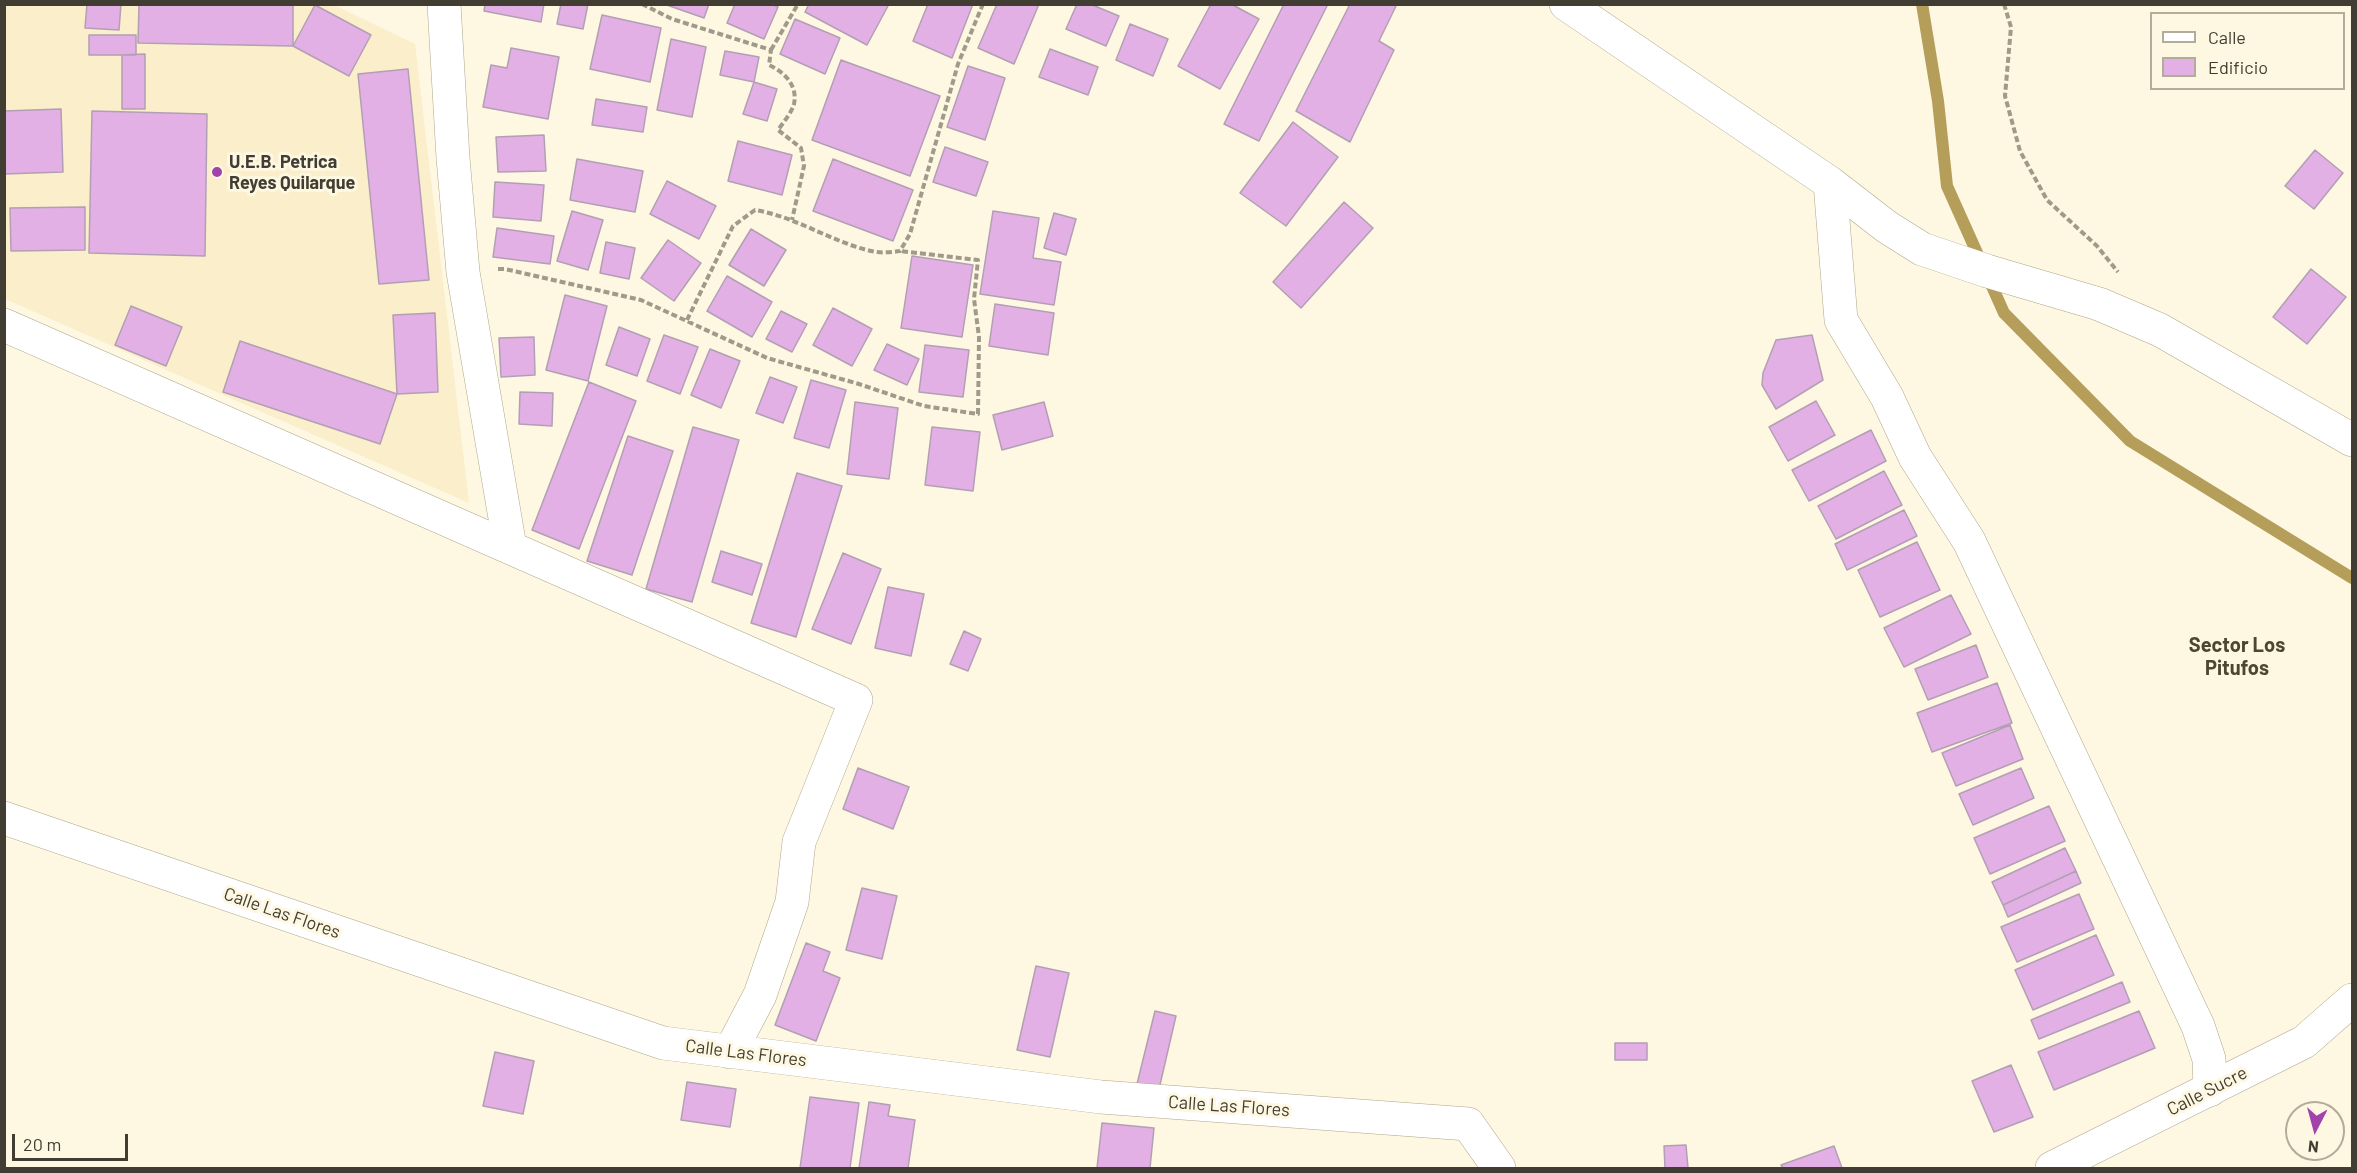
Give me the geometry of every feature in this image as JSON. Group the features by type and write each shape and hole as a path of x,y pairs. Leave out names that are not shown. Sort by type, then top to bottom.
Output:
{"street":[{"path":"444,4 453,158 463,272 510,546"},
{"path":"1566,4 1830,183 1887,227 1922,249 2099,304 2160,330 2352,440"},
{"path":"1830,183 1841,320 1887,397 1915,457 1969,541 2198,1026 2209,1059 2210,1090"},
{"path":"4,325 856,700 799,843 792,902 760,995 730,1052"},
{"name":"Calle Las Flores","path":"4,818 663,1042 1101,1097 1468,1124 1499,1168"},
{"name":"Calle Sucre","path":"2052,1168 2304,1042 2352,1000"}],"path":[{"path":"642,4 672,19 771,50"},
{"path":"792,220 804,166 801,148 778,130 794,104 792,87 784,72 769,65 771,50 798,4"},
{"path":"900,251 910,234 958,64 983,4"},
{"path":"2004,4 2011,27 2006,96 2020,151 2047,200 2097,246 2126,281"},
{"path":"463,272 505,269 641,300 767,358 859,384 924,406 978,414 979,337 974,299 978,260 900,251 878,252 832,238 776,213 755,210 733,226 687,320"}],"shaded area":[{"name":"U.E.B. Petrica Reyes Quilarque","path":"5,5 334,5 415,44 469,503 5,299"}],"building":[{"path":"87,4 121,4 119,30 85,28"},
{"path":"139,4 293,4 293,46 138,43"},
{"path":"485,4 544,4 541,22 484,11"},
{"path":"561,4 588,4 583,29 557,24"},
{"path":"664,4 709,4 704,18"},
{"path":"735,4 771,4 778,7 764,39 727,23"},
{"path":"809,4 885,4 888,6 867,45 805,12"},
{"path":"928,4 973,4 952,58 913,41"},
{"path":"997,4 1039,4 1014,64 978,48"},
{"path":"1077,4 1090,4 1119,16 1106,46 1066,29"},
{"path":"1211,4 1231,4 1259,19 1220,89 1178,66"},
{"path":"1284,4 1328,4 1259,141 1224,124"},
{"path":"1350,4 1397,4 1379,41 1394,50 1350,142 1296,111"},
{"path":"315,5 371,35 349,76 293,46"},
{"path":"602,15 661,28 650,82 590,69"},
{"path":"795,19 840,38 825,74 780,54"},
{"path":"1130,24 1168,39 1153,76 1116,60"},
{"path":"89,35 136,35 136,55 89,55"},
{"path":"671,39 706,47 692,117 657,110"},
{"path":"511,48 559,57 548,119 483,107 491,65 507,68"},
{"path":"1050,49 1098,67 1088,95 1039,77"},
{"path":"725,51 759,57 754,82 720,75"},
{"path":"145,54 145,109 122,109 122,55"},
{"path":"841,60 940,96 910,176 812,140"},
{"path":"968,66 1005,78 985,140 947,127"},
{"path":"408,69 429,280 379,284 358,74"},
{"path":"754,82 777,89 767,121 743,114"},
{"path":"596,99 647,107 643,132 592,125"},
{"path":"61,109 63,172 4,174 4,111"},
{"path":"92,111 207,114 205,256 89,253"},
{"path":"1293,122 1338,157 1286,226 1240,193"},
{"path":"544,135 546,171 498,172 496,137"},
{"path":"738,141 792,155 782,195 728,181"},
{"path":"945,147 988,162 976,196 933,182"},
{"path":"2315,150 2343,173 2314,209 2285,186"},
{"path":"577,159 643,171 635,212 570,200"},
{"path":"833,159 913,190 893,241 813,211"},
{"path":"667,181 716,206 699,239 650,214"},
{"path":"495,182 544,185 541,221 493,217"},
{"path":"1344,202 1373,228 1301,308 1273,282"},
{"path":"85,207 85,250 11,251 10,208"},
{"path":"572,211 603,220 588,270 557,261"},
{"path":"993,211 1039,218 1033,258 1061,262 1054,305 980,294"},
{"path":"1054,213 1076,219 1066,255 1044,248"},
{"path":"497,228 554,236 550,264 493,257"},
{"path":"751,229 786,250 764,286 729,265"},
{"path":"668,240 701,263 674,301 641,278"},
{"path":"606,242 635,248 629,279 600,273"},
{"path":"912,256 973,265 962,337 901,328"},
{"path":"2311,269 2346,297 2307,344 2273,317"},
{"path":"727,276 772,302 752,337 707,311"},
{"path":"565,295 607,306 588,381 546,370"},
{"path":"995,304 1054,313 1048,355 989,346"},
{"path":"131,306 182,327 166,366 115,345"},
{"path":"833,308 872,329 852,366 813,345"},
{"path":"781,311 807,324 792,352 766,339"},
{"path":"435,313 438,392 397,394 393,315"},
{"path":"619,327 650,339 637,376 606,365"},
{"path":"664,335 698,347 680,394 647,381"},
{"path":"1812,335 1823,380 1776,409 1762,385 1763,373 1776,340"},
{"path":"534,337 535,375 501,377 499,338"},
{"path":"240,341 397,394 380,444 223,392"},
{"path":"887,344 919,359 907,385 874,370"},
{"path":"925,345 969,350 963,397 919,392"},
{"path":"710,349 740,361 721,408 691,395"},
{"path":"770,377 797,387 783,423 756,413"},
{"path":"811,380 846,390 829,448 794,438"},
{"path":"589,382 636,401 579,549 532,530"},
{"path":"520,392 553,393 552,426 519,424"},
{"path":"1816,401 1835,435 1788,461 1769,427"},
{"path":"855,402 898,408 889,479 847,474"},
{"path":"1044,402 1053,436 1002,450 993,415"},
{"path":"693,427 739,440 692,602 646,589"},
{"path":"932,427 980,432 973,491 925,485"},
{"path":"1871,430 1886,461 1809,501 1792,470"},
{"path":"628,436 673,451 632,575 587,561"},
{"path":"1884,471 1902,505 1836,539 1818,506"},
{"path":"797,473 842,486 796,637 751,623"},
{"path":"1904,510 1917,536 1847,570 1835,544"},
{"path":"1917,542 1940,590 1880,617 1858,570"},
{"path":"721,551 762,564 752,595 712,582"},
{"path":"843,553 881,569 851,644 812,629"},
{"path":"888,587 924,594 911,656 875,648"},
{"path":"1951,595 1971,634 1904,667 1884,628"},
{"path":"964,631 981,639 968,671 950,664"},
{"path":"1976,645 1988,677 1928,700 1915,669"},
{"path":"1997,683 2012,723 1932,752 1917,713"},
{"path":"2010,725 2023,759 1956,786 1942,753"},
{"path":"858,768 909,787 893,829 843,809"},
{"path":"2021,768 2034,798 1973,825 1959,794"},
{"path":"2049,806 2065,841 1990,874 1974,838"},
{"path":"2065,848 2076,871 2003,905 1992,882"},
{"path":"2076,871 2081,883 2008,917 2003,905"},
{"path":"862,888 897,896 882,959 846,950"},
{"path":"2079,894 2094,929 2017,962 2001,927"},
{"path":"2096,935 2114,975 2033,1010 2015,970"},
{"path":"806,943 830,952 823,971 840,978 816,1041 775,1025"},
{"path":"1036,966 1069,973 1050,1057 1017,1050"},
{"path":"2122,982 2130,1002 2039,1039 2031,1020"},
{"path":"1155,1011 1176,1016 1159,1089 1137,1084"},
{"path":"2139,1011 2155,1048 2054,1090 2038,1052"},
{"path":"1615,1043 1647,1043 1647,1060 1615,1060"},
{"path":"495,1052 534,1061 523,1114 483,1106"},
{"path":"2011,1065 2033,1117 1994,1132 1972,1081"},
{"path":"687,1082 736,1089 730,1127 681,1120"},
{"path":"810,1097 859,1103 850,1168 800,1168"},
{"path":"869,1102 890,1105 888,1116 915,1120 908,1168 859,1168"},
{"path":"1102,1123 1154,1128 1150,1168 1097,1168"},
{"path":"1686,1145 1688,1168 1665,1168 1664,1146"},
{"path":"1834,1146 1842,1168 1783,1168 1781,1165"}],"waterway":[{"path":"1922,4 1938,101 1947,186 2004,313 2130,441 2352,578"}],"place":[{"name":"U.E.B. Petrica Reyes Quilarque","path":"217,172"}],"district":[{"name":"Sector Los Pitufos","path":"2237,656"}]}
